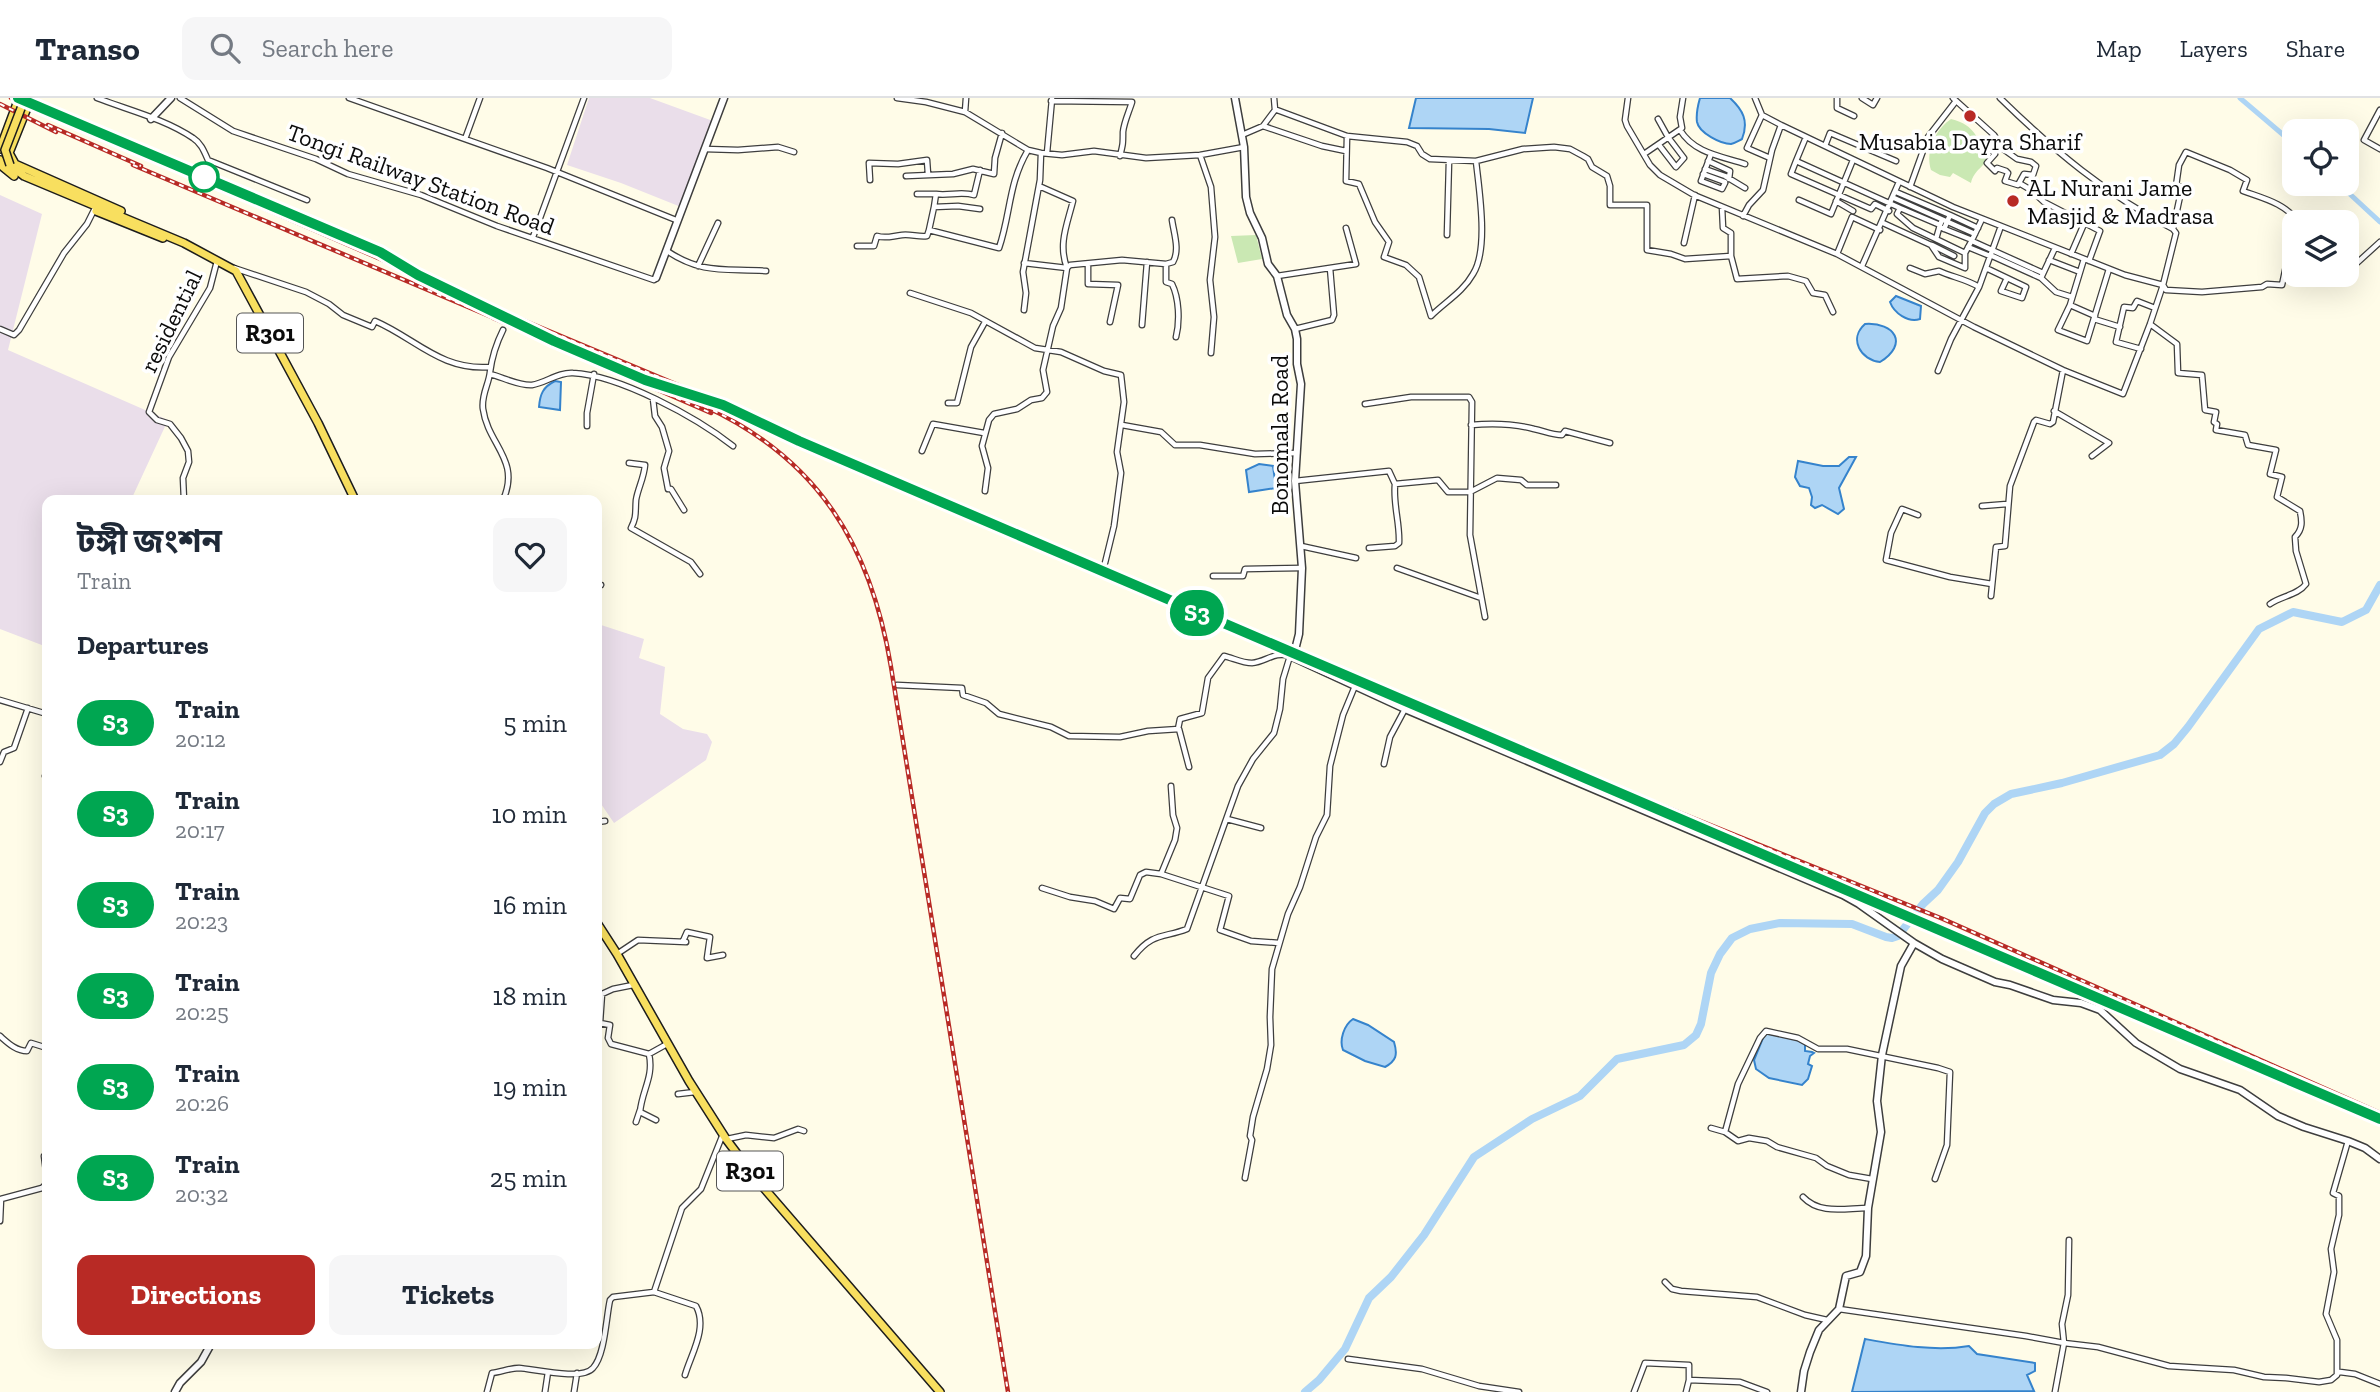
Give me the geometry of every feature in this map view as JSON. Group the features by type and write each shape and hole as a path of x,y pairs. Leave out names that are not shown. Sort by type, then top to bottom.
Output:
{"main road":[{"path":"0,149 19,98"},
{"path":"25,98 5,150 6,158 13,169 184,243"},
{"path":"31,98 9,153 15,164 140,219 233,268"},
{"path":"0,159 4,167 18,177 149,234 184,243"},
{"name":"R301","path":"233,268 318,423 353,495"},
{"name":"R301","path":"602,931 696,1091 757,1180 940,1392"}],"street":[{"path":"97,98 194,138 203,148 208,160 307,200"},
{"path":"152,119 171,98"},
{"name":"Tongi Railway Station Road","path":"180,98 233,131 316,159 348,174 421,195 497,226 654,280 656,278"},
{"path":"349,98 557,172 676,220"},
{"path":"465,139 480,98"},
{"path":"533,237 584,98"},
{"path":"656,278 724,98"},
{"path":"897,98 965,112 1028,150 1044,153 1062,155 1094,151 1146,158 1200,155 1244,147"},
{"path":"965,112 967,98"},
{"name":"Bonomala Road","path":"1235,98 1244,147 1246,197 1250,213 1262,238 1268,264 1277,276 1287,315 1297,339 1297,365 1301,384 1295,481 1302,568 1297,643 1290,656"},
{"path":"1242,135 1264,126 1275,110 1274,98"},
{"path":"1628,98 1625,120 1650,165 1660,175 1695,195 1837,254 2063,370 2123,394 2163,285 2176,233 2123,201 2073,164 2000,98"},
{"path":"1644,154 1680,130 1683,98"},
{"path":"1755,98 1762,114 1899,182 1982,219 2109,269 2163,285 2166,290 2202,292 2262,287 2267,284 2282,285"},
{"path":"1837,98 1837,108 1854,116"},
{"path":"1863,98 1873,105 1877,98"},
{"path":"1024,310 1024,263 1035,216 1052,99 1132,102 1125,122 1125,143 1120,156"},
{"path":"1910,187 1928,137 1954,100 1994,135 2003,149 2017,159 2036,166 2033,175 2024,174 2019,183"},
{"path":"1275,110 1347,136 1407,142 1417,146 1422,154 1430,159 1476,161 1523,149 1570,149 1588,159 1592,167 1607,176 1611,186 1611,205 1647,205 1647,250 1685,259 1731,256"},
{"path":"2380,110 2364,140 2380,149"},
{"path":"1762,114 1746,148 1770,158"},
{"path":"1658,119 1684,158 1678,169 1659,145"},
{"path":"1743,216 1763,190 1781,125"},
{"path":"1264,126 1322,146 1346,151"},
{"path":"1680,130 1688,143 1711,154 1745,163"},
{"path":"906,176 953,174 970,170 995,173 995,158 1002,133"},
{"path":"1825,146 1830,133 1896,161"},
{"path":"1994,135 1986,144 1995,153 1987,163 1995,171 1997,168 2006,171 2008,173 2005,181 2018,185 2019,183 2045,202 2100,230 2080,272 2070,305 2058,330 2087,341 2109,269"},
{"path":"1347,136 1346,181 1359,184 1375,222 1389,242 1384,257 1406,265 1419,277 1431,316 1461,291 1475,272 1481,245 1476,161"},
{"path":"1806,137 1791,173 1837,198 1853,211"},
{"path":"704,149 778,147 794,152"},
{"path":"929,229 999,248 1018,166 1028,150"},
{"path":"2173,229 2182,187 2176,186 2179,165 2186,152 2238,175 2246,180 2243,191 2274,201 2287,210"},
{"path":"0,159 9,153"},
{"path":"1711,154 1701,181 1719,189 1722,189 1727,180 1729,159"},
{"path":"1200,155 1211,187 1215,237 1210,281 1214,317 1211,353"},
{"path":"870,180 869,163 898,164 927,160 928,174"},
{"path":"1799,200 1833,215 1853,160"},
{"path":"1447,235 1449,161"},
{"path":"1708,161 1730,170"},
{"path":"1796,161 1843,182 1950,215 1978,228"},
{"path":"917,194 966,192 974,195 980,170"},
{"path":"1704,171 1745,188"},
{"path":"1862,266 1889,211 1899,182"},
{"path":"985,491 988,468 982,446 989,420 994,414 1017,409 1031,400 1042,398 1047,392 1043,370 1053,326 1061,308 1067,268 1062,253 1065,228 1073,201 1039,186"},
{"path":"857,246 874,246 877,236 927,236 936,194"},
{"path":"1684,243 1695,195"},
{"path":"1837,198 1871,209 1875,204 1889,211"},
{"path":"1894,198 1900,208 1943,224"},
{"path":"1894,198 1973,238 1991,254"},
{"path":"934,207 980,209"},
{"path":"1722,207 1723,228 1731,233 1731,256 1737,279 1777,275 1806,281 1813,293 1825,295 1833,312"},
{"path":"1900,208 1896,214 1913,228 1967,250 1991,254 2042,276 2056,292 2072,297"},
{"path":"0,329 15,335 19,330 64,253 87,224 94,210"},
{"path":"1936,239 1950,215"},
{"path":"1837,254 1852,218 1880,230"},
{"path":"1931,245 1939,257 1965,268 1967,250 1982,219"},
{"path":"1024,263 1067,268 1070,265 1103,261 1173,262 1176,258 1172,220"},
{"path":"698,266 718,223"},
{"path":"1883,223 1954,256"},
{"path":"2071,254 2084,224"},
{"path":"1938,371 1979,287 2001,226"},
{"path":"1277,276 1356,264 1346,228"},
{"path":"2359,261 2380,242"},
{"path":"2042,276 2055,247"},
{"path":"666,251 678,259 722,271 766,271"},
{"path":"2049,260 2080,272"},
{"name":"residential","path":"184,495 183,478 189,463 188,451 170,425 157,420 149,412 169,357 210,288 217,261"},
{"path":"1142,325 1147,262"},
{"path":"1088,264 1088,284 1118,285 1110,322"},
{"path":"1166,264 1166,282 1172,284 1176,296 1176,337"},
{"path":"233,268 306,292 343,315 372,327 375,321 388,326 440,359 461,366 490,367"},
{"path":"1295,329 1332,320 1330,268"},
{"path":"1910,268 1925,274 1939,271 1952,277 1965,278 1979,287"},
{"path":"1986,268 2026,287 2022,298 2001,291 2007,278"},
{"path":"910,293 960,309 1035,348 1048,349 1121,375 1124,402 1117,452 1121,473 1117,509 1105,563"},
{"path":"2141,349 2116,343 2125,306 2133,308 2137,301 2155,308"},
{"path":"2070,305 2120,327"},
{"path":"948,403 957,403 971,347 985,322"},
{"path":"2150,324 2177,344 2178,373 2202,375 2205,410 2216,412 2215,423 2218,431 2245,435 2248,445 2276,450 2270,474 2281,477 2277,497 2300,511 2302,523 2300,532 2295,537 2296,551 2306,584 2302,590 2285,595 2270,604"},
{"path":"503,330 482,399 491,436 501,450 510,472 506,495"},
{"path":"1991,596 1996,547 2005,546 2010,485 2034,422 2053,422 2063,370"},
{"path":"490,374 528,385 563,373 594,374 653,398 688,416 733,446"},
{"path":"587,426 594,374"},
{"path":"1366,404 1410,397 1469,397 1472,401 1469,535 1485,617"},
{"path":"653,398 655,416 662,427 669,451 664,468 668,489 671,489 684,510"},
{"path":"2054,411 2109,443 2092,456"},
{"path":"1471,425 1497,423 1532,428 1555,435 1562,435 1565,431 1610,443"},
{"path":"922,451 933,424 984,433"},
{"path":"1122,425 1161,432 1175,445 1200,445 1255,454 1298,453"},
{"path":"629,463 645,465 644,477 636,499 636,517 631,528 691,562 700,574"},
{"path":"1295,481 1389,471 1395,484 1395,505 1400,525 1399,543 1395,546 1369,548"},
{"path":"1395,484 1438,480 1448,492 1470,492 1497,478 1521,480 1527,485 1556,485"},
{"path":"1982,506 2007,504"},
{"path":"1919,516 1902,509 1891,533 1886,560 1950,577 1992,584"},
{"path":"1301,546 1356,558"},
{"path":"1213,576 1243,576 1245,569 1302,568"},
{"path":"1397,568 1482,598"},
{"path":"1178,729 1180,719 1202,713 1208,678 1223,656 1255,663 1274,654 1290,656 1405,709 1859,904 1930,953 1981,977 2048,999 2081,1003 2100,1010 2136,1043 2180,1069 2245,1093 2273,1113 2365,1148 2380,1159"},
{"path":"1134,956 1146,943 1161,935 1185,931 1238,786 1253,759 1274,733 1290,656"},
{"path":"897,685 962,688 963,695 967,698 986,703 999,714 1051,727 1069,736 1120,737 1178,729"},
{"path":"1245,1178 1253,1117 1271,1045 1272,969 1315,837 1327,815 1331,766 1343,715 1355,686"},
{"path":"0,701 42,712"},
{"path":"0,762 4,752 14,748 28,708"},
{"path":"1384,764 1390,737 1405,709"},
{"path":"1178,729 1182,733 1189,767"},
{"path":"1161,874 1175,841 1177,828 1171,786"},
{"path":"1227,819 1261,828"},
{"path":"602,821 606,821"},
{"path":"1042,888 1095,901 1114,909 1120,898 1130,899 1140,875 1146,872 1161,874 1230,897 1220,930 1251,941 1279,943"},
{"path":"617,954 638,940 685,942 687,932 709,937 707,958 723,955"},
{"path":"1801,1392 1806,1363 1819,1330 1839,1309 1846,1276 1860,1272 1866,1256 1868,1208 1881,1126 1877,1101 1882,1055 1901,966 1913,942"},
{"path":"602,994 633,985"},
{"path":"602,1023 610,1025 608,1038 611,1044 649,1054 668,1044"},
{"path":"1725,1132 1738,1084 1766,1031 1798,1038 1818,1049 1847,1049 1882,1055 1950,1072 1947,1145 1935,1179"},
{"path":"0,1036 15,1049 22,1051 27,1051 31,1043 42,1046"},
{"path":"636,1122 652,1070 649,1054"},
{"path":"678,1094 696,1091"},
{"path":"640,1109 642,1114 656,1120"},
{"path":"654,1292 682,1208 701,1189 725,1136 774,1138 798,1129 804,1131"},
{"path":"1711,1129 1725,1132 1738,1141 1749,1138 1767,1141 1777,1147 1816,1158 1849,1175 1872,1179"},
{"path":"2337,1374 2337,1340 2326,1314 2334,1272 2330,1249 2339,1216 2339,1196 2333,1193 2348,1141"},
{"path":"0,1221 1,1199 42,1188"},
{"path":"1804,1197 1811,1205 1837,1211 1868,1208"},
{"path":"2055,1392 2064,1343 2062,1324 2068,1295 2069,1240"},
{"path":"1665,1282 1672,1289 1681,1292 1757,1297 1805,1315 1828,1320"},
{"path":"602,1341 610,1300 613,1297 654,1292 696,1306 700,1312 696,1347 685,1375"},
{"path":"1839,1309 2098,1347 2169,1366 2234,1370 2264,1377 2319,1382 2331,1380 2340,1372 2354,1374 2380,1384"},
{"path":"175,1392 180,1382 201,1362 208,1349"},
{"path":"486,1392 492,1373 520,1368 548,1372 589,1371 594,1368 600,1349"},
{"path":"1348,1359 1422,1369 1479,1386 1519,1392"},
{"path":"1634,1392 1645,1363 1689,1365 1686,1392"},
{"path":"545,1392 548,1372"},
{"path":"574,1392 576,1373"},
{"path":"1689,1380 1740,1382 1767,1392"}],"shaded area":[{"path":"589,98 650,98 713,121 681,207 567,165"},
{"path":"0,195 42,214 8,350 168,420 133,495 42,495 42,645 0,629"},
{"path":"602,625 644,639 639,658 665,667 660,714 683,729 707,734 712,742 706,760 614,823 602,805"}],"green space":[{"path":"1951,119 1966,125 1989,154 1971,183 1953,173 1950,177 1931,170 1930,148 1940,129"},
{"path":"1256,235 1262,259 1238,263 1231,236"}],"water":[{"path":"1416,98 1533,98 1525,133 1489,129 1409,128"},
{"path":"1700,98 1730,98 1744,116 1742,139 1727,144 1702,130 1697,119"},
{"path":"1896,296 1921,306 1920,319 1911,320 1898,313 1890,302"},
{"path":"1865,324 1884,327 1891,330 1895,336 1894,348 1880,362 1867,357 1859,348 1858,336"},
{"path":"555,381 561,382 560,410 539,407 543,391"},
{"path":"1849,457 1856,457 1839,488 1844,509 1838,514 1822,505 1815,508 1811,505 1809,488 1800,486 1795,477 1798,461 1839,466"},
{"path":"1259,464 1273,466 1276,488 1249,492 1246,470"},
{"path":"1353,1019 1368,1025 1394,1042 1396,1054 1392,1062 1385,1067 1343,1050 1343,1033"},
{"path":"1765,1033 1793,1038 1805,1044 1805,1051 1814,1053 1808,1064 1812,1066 1808,1079 1802,1085 1769,1078 1756,1069 1754,1060"},
{"path":"1865,1339 1930,1348 1969,1346 1977,1354 2035,1363 2035,1371 2027,1375 2034,1391 1852,1392"}],"waterway":[{"path":"2240,98 2282,134"},
{"path":"2352,196 2380,222"},
{"path":"1305,1392 1345,1349 1369,1298 1391,1277 1424,1235 1474,1157 1532,1119 1580,1096 1617,1059 1684,1045 1696,1035 1701,1024 1711,973 1732,938 1750,929 1780,923 1852,924 1886,937 1898,936 1923,904 1938,890 1958,862 1985,813 1994,804 2011,794 2062,783 2160,755 2174,744 2188,727 2259,629 2293,612 2342,622 2366,610 2380,585"}],"railway":[{"path":"11,98 463,295 769,423 1584,774 1943,919 2380,1113"},
{"path":"0,104 56,132"},
{"path":"48,125 141,166"},
{"path":"133,165 501,321"},
{"path":"493,318 711,413"},
{"path":"704,406 744,427 779,452 808,480 833,511 853,545 870,583 891,667 1008,1392"},
{"path":"1859,896 2029,969"}],"train":[{"name":"S3","path":"18,98 380,252 418,275 554,341 645,380 723,405 799,441 1266,643 2380,1119"}],"place":[{"name":"Musabia Dayra Sharif","path":"1970,116"},
{"name":"AL Nurani Jame Masjid & Madrasa","path":"2013,201"}]}
